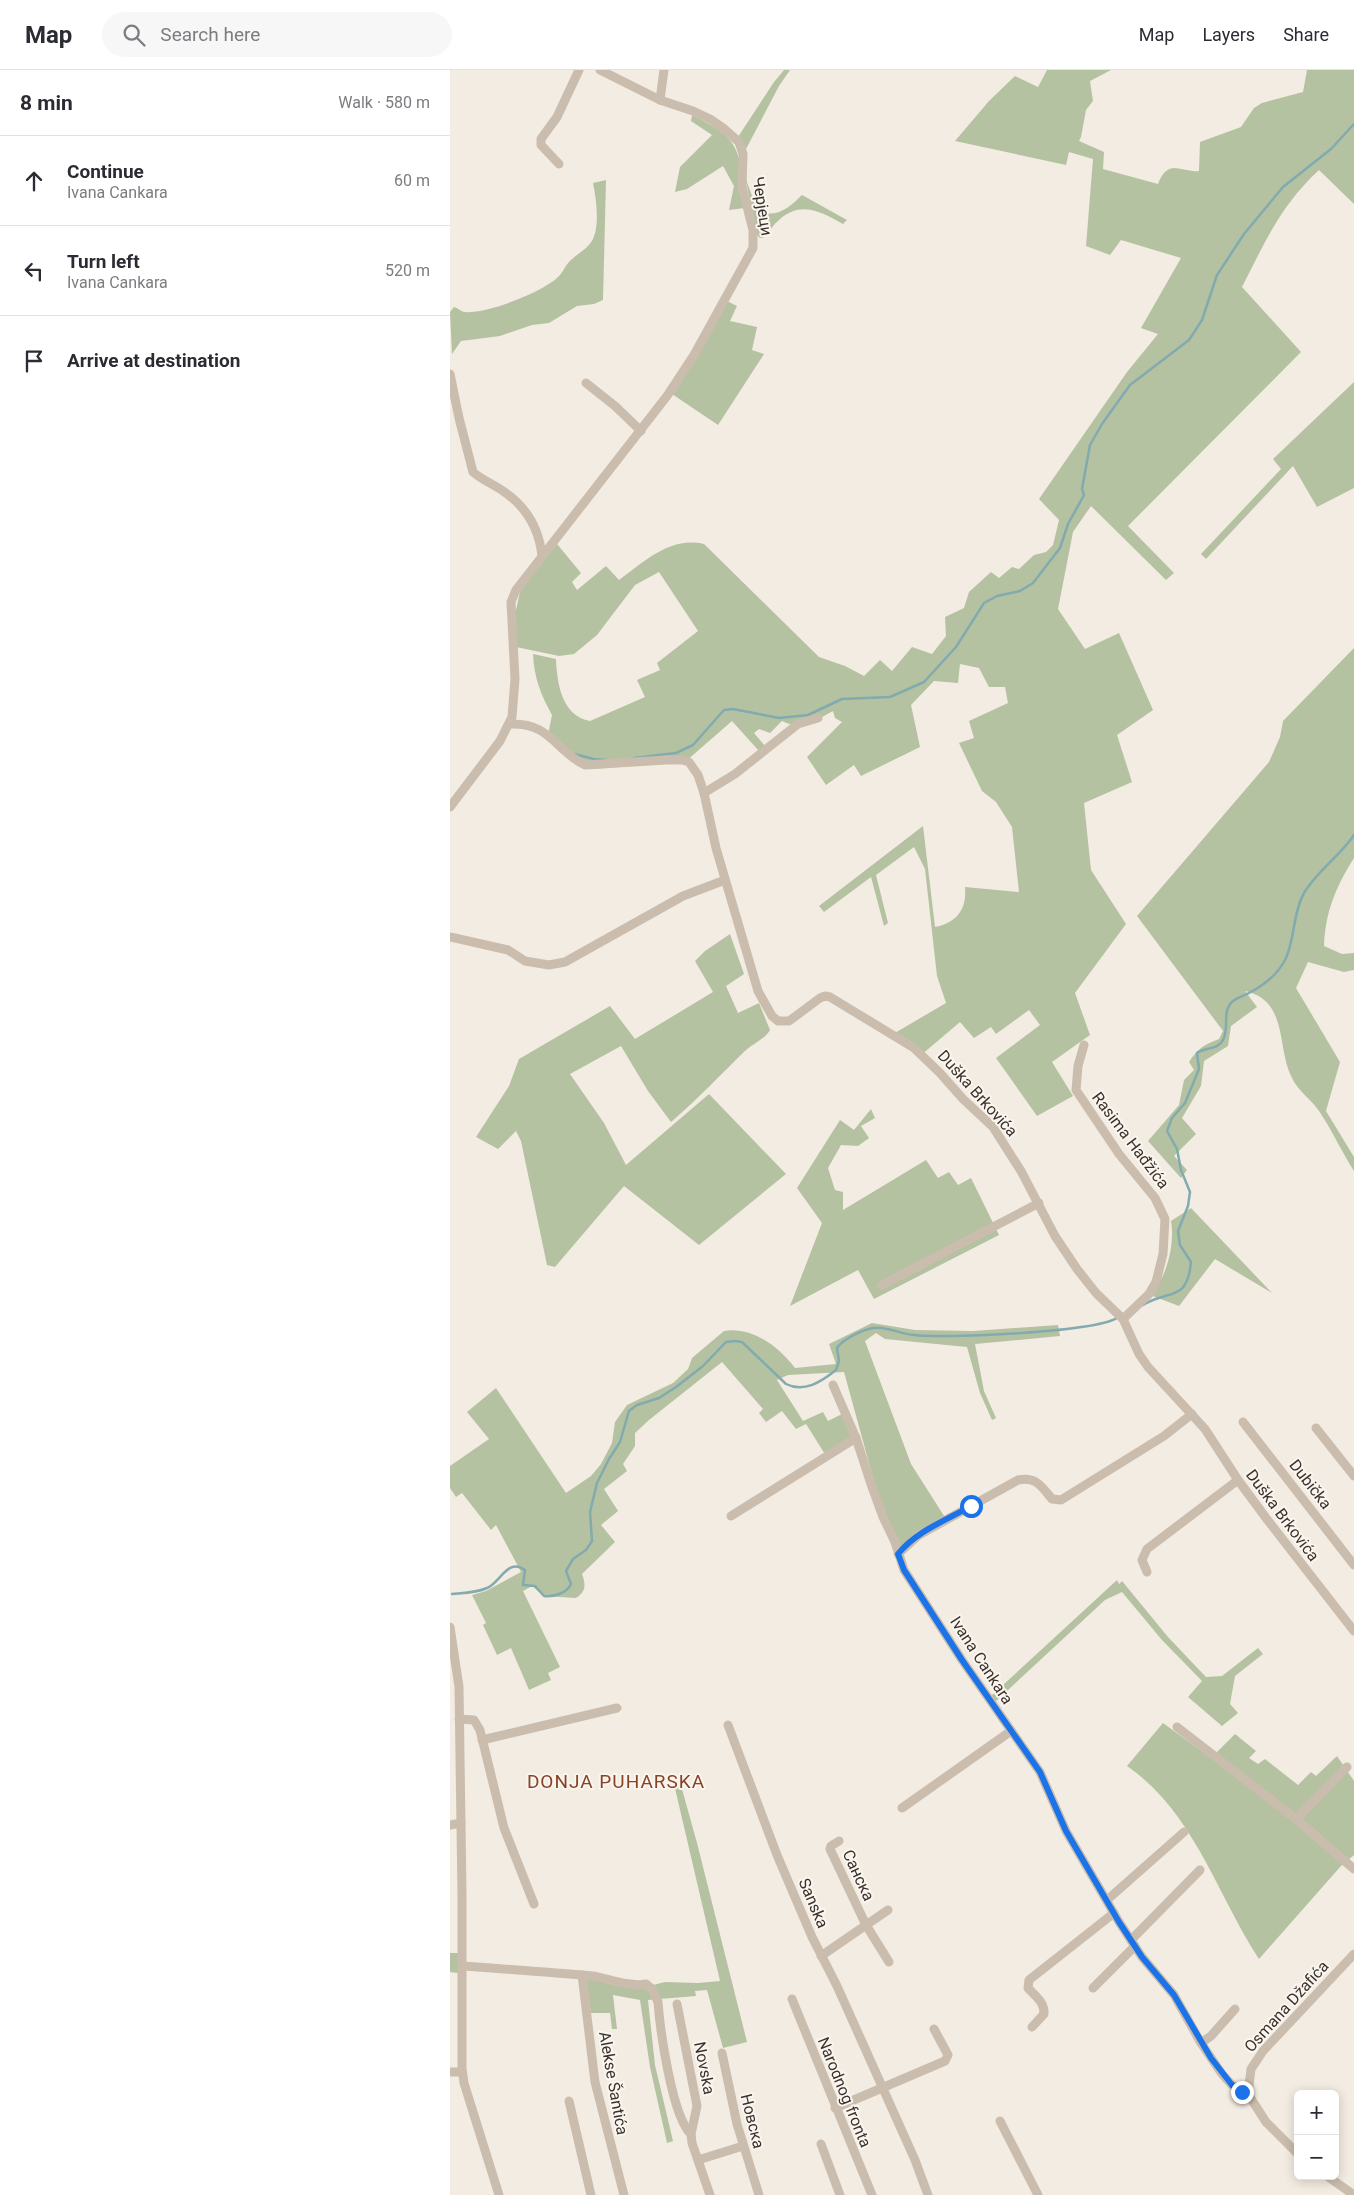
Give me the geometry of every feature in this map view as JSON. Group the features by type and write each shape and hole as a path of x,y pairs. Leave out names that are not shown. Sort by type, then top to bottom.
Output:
{"street":[{"path":"559,164 541,145 541,139 557,117 579,70"},
{"name":"Черјеци","path":"450,807 475,772 491,754 512,717 516,680 511,602 522,580 641,431 694,355 749,257 754,242 752,224 742,187 743,154 738,142 724,128 710,119 660,100 600,70"},
{"path":"660,100 664,70"},
{"path":"450,374 473,472 509,496 527,513 537,530 542,556"},
{"path":"586,383 615,406 641,431"},
{"path":"704,793 735,774 798,724 818,718"},
{"name":"Duška Brkovića","path":"509,724 520,724 535,728 549,735 576,761 585,765 666,760 689,762 698,775 704,793 716,848 758,991 775,1020 781,1022 789,1021 825,996 837,1001 914,1048 940,1072 962,1100 993,1127 1039,1203 1055,1236 1077,1269 1123,1320 1148,1367 1206,1429 1238,1480 1354,1631"},
{"path":"450,937 508,950 525,961 549,965 565,962 683,896 725,880"},
{"name":"Rasima Hađžića","path":"1084,1045 1078,1066 1076,1090 1119,1154 1156,1198 1165,1219 1163,1254 1156,1282 1149,1294 1123,1320"},
{"path":"882,1285 1039,1203"},
{"name":"Ivana Cankara","path":"833,1385 856,1438 880,1510 895,1542 904,1570 1040,1772 1066,1831 1133,1943 1174,1995 1201,2043 1222,2074 1232,2085 1248,2094"},
{"path":"898,1554 919,1534 1018,1480 1033,1480 1042,1486 1052,1499 1055,1501 1062,1500 1164,1436 1192,1414"},
{"name":"Dubička","path":"1243,1422 1354,1566"},
{"path":"1316,1428 1354,1476"},
{"path":"731,1516 856,1438"},
{"path":"1147,1572 1142,1560 1147,1549 1238,1480"},
{"path":"450,1627 459,1687 462,2072 499,2195"},
{"path":"482,1740 618,1708"},
{"path":"450,1730 459,1723 471,1719 476,1722 504,1828 534,1904"},
{"name":"Sanska","path":"728,1726 777,1855 821,1956 915,2160 928,2195"},
{"path":"1177,1727 1296,1819 1354,1869"},
{"path":"902,1808 1011,1731"},
{"path":"1296,1819 1348,1767"},
{"path":"450,1825 461,1823"},
{"path":"1107,1900 1184,1832"},
{"name":"Санска","path":"839,1841 831,1846 830,1850 866,1925 889,1962"},
{"path":"1094,1988 1200,1870"},
{"name":"Санска","path":"821,1956 888,1910"},
{"path":"1032,2027 1044,2014 1044,2008 1042,2003 1028,1988 1029,1980 1114,1913"},
{"name":"Osmana Džafića","path":"1248,2094 1251,2069 1262,2051 1354,1954"},
{"path":"462,1966 582,1975 638,1986 646,1984 652,1989 658,2002 676,2109 686,2130 691,2134"},
{"name":"Alekse Šantića","path":"582,1975 595,2082 624,2195"},
{"name":"Narodnog fronta","path":"792,1999 872,2195"},
{"name":"Novska","path":"676,2004 697,2106 691,2134 692,2143 710,2195"},
{"path":"1201,2043 1211,2036 1235,2009"},
{"path":"836,2108 948,2059 948,2055 934,2029"},
{"name":"Новска","path":"722,2053 744,2146 759,2195"},
{"path":"450,2072 462,2072"},
{"path":"1248,2094 1271,2127 1294,2150"},
{"path":"569,2101 592,2195"},
{"path":"1000,2121 1038,2195"},
{"path":"820,2144 840,2195"},
{"path":"698,2160 744,2146"},
{"path":"1333,2180 1354,2195"}],"green space":[{"path":"784,70 790,70 779,86 746,149 738,137"},
{"path":"1047,70 1111,70 1090,81 1093,101 1086,110 1079,141 1104,152 1103,169 1158,184 1166,171 1171,169 1199,171 1200,142 1241,127 1254,108 1262,103 1303,92 1307,70 1354,70 1354,204 1319,170 1284,211 1266,239 1242,287 1301,352 1128,526 1174,573 1166,580 1091,506 1073,532 1058,609 1085,649 1119,633 1153,710 1117,735 1132,782 1084,803 1091,870 1126,924 1075,993 1090,1035 1052,1062 1073,1096 1037,1116 996,1058 1040,1025 1029,1010 996,1034 991,1027 974,1038 960,1022 920,1056 888,1037 946,1003 937,976 925,869 914,847 876,875 888,923 884,926 871,877 824,912 819,906 923,826 935,927 949,922 959,914 964,902 965,887 1019,892 1012,827 996,802 982,791 959,743 974,738 969,721 1008,703 1005,687 989,687 979,668 960,664 958,683 934,681 911,705 920,747 861,776 854,765 826,785 807,757 842,722 835,718 833,711 802,725 789,724 782,721 770,733 759,729 754,733 765,746 759,751 732,721 685,762 593,769 548,735 552,715 539,686 533,654 556,659 560,688 567,706 573,713 590,721 645,697 637,680 660,670 657,663 698,631 659,572 635,585 597,635 574,654 559,656 516,647 515,615 521,587 557,544 581,573 572,582 577,590 606,566 619,580 658,552 669,547 680,544 704,544 819,657 845,666 864,676 880,660 892,671 912,647 932,654 946,636 945,617 964,608 969,592 991,572 999,578 1012,567 1019,569 1034,555 1046,552 1053,545 1059,520 1039,499 1127,372 1158,334 1141,328 1181,258 1121,240 1110,255 1086,246 1093,159 1069,152 1066,165 955,141 989,101 1015,76 1038,87"},
{"path":"692,115 710,124 731,142 740,162 745,208 729,210 734,186 723,166 687,189 675,192 680,167 712,135 691,121"},
{"path":"745,177 755,204 761,212 773,213 784,210 802,195 847,220 843,224 819,212 803,209 795,210 779,220 763,238 760,238 757,235"},
{"path":"606,180 603,300 594,304 577,306 549,323 532,325 500,336 461,341 452,354 450,312 454,307 464,312 474,312 499,306 526,296 557,278 569,262 588,246 595,233 597,219 593,183"},
{"path":"727,301 737,306 730,321 757,327 752,350 764,354 718,425 672,394"},
{"path":"1354,382 1354,488 1317,507 1293,466 1206,559 1201,554 1281,469 1273,459"},
{"path":"1354,648 1354,858 1337,889 1329,911 1324,946 1342,954 1354,953 1354,970 1344,972 1308,962 1296,988 1340,1062 1326,1111 1354,1157 1354,1171 1319,1111 1292,1078 1287,1066 1279,1027 1269,1004 1259,996 1245,991 1257,1007 1231,1026 1228,1046 1204,1061 1201,1086 1182,1118 1196,1134 1174,1156 1187,1170 1181,1178 1148,1141 1179,1105 1184,1080 1194,1070 1189,1062 1192,1057 1202,1048 1219,1039 1223,1031 1137,916 1269,762 1280,737 1283,721"},
{"path":"730,934 744,974 726,986 738,1013 759,1003 770,1030 746,1050 671,1122 648,1091 621,1046 570,1074 604,1123 626,1165 709,1094 786,1174 699,1245 624,1186 555,1267 547,1265 521,1141 516,1131 498,1149 476,1137 509,1086 519,1059 610,1006 635,1039 713,992 695,961 705,951"},
{"path":"871,1109 875,1118 861,1126 869,1138 858,1146 841,1145 828,1168 835,1190 843,1192 843,1210 926,1160 938,1178 949,1172 958,1185 971,1178 999,1235 874,1299 858,1270 790,1306 822,1223 797,1188 840,1120 854,1130"},
{"path":"1191,1208 1272,1293 1215,1259 1179,1306 1150,1295 1161,1280 1171,1250 1171,1221"},
{"path":"872,1323 915,1330 973,1331 1058,1325 1060,1336 975,1344 984,1391 996,1418 992,1420 980,1393 967,1347 885,1339 876,1333 865,1341 911,1464 946,1519 900,1550 883,1514 844,1372 788,1375 777,1380 803,1421 823,1412 828,1421 842,1414 852,1436 828,1459 806,1424 796,1429 782,1411 766,1422 759,1413 763,1409 722,1362 635,1433 635,1446 623,1464 627,1471 604,1489 618,1511 601,1525 615,1542 582,1574 584,1585 582,1593 576,1598 544,1596 532,1586 523,1591 560,1667 548,1673 551,1680 529,1690 511,1648 497,1655 483,1625 486,1623 472,1595 486,1591 521,1572 496,1525 491,1530 462,1493 456,1497 450,1488 450,1466 489,1439 467,1412 496,1388 566,1493 591,1476 601,1464 612,1443 615,1422 627,1405 673,1383 688,1369 692,1358 724,1331 734,1330 755,1335 773,1346 795,1368 836,1364 829,1344"},
{"path":"1117,1580 1119,1584 1122,1581 1168,1637 1206,1677 1222,1676 1258,1648 1263,1654 1235,1676 1230,1704 1238,1713 1222,1726 1188,1697 1202,1681 1162,1640 1122,1592 1105,1600 995,1702 991,1696"},
{"path":"1163,1723 1211,1758 1235,1734 1256,1751 1249,1758 1258,1764 1265,1759 1298,1785 1311,1772 1316,1776 1337,1756 1354,1781 1354,1855 1341,1866 1259,1959 1187,1830 1150,1785 1127,1766"},
{"path":"680,1782 747,2042 723,2048 707,1990 695,1991 696,1996 648,2000 655,2065 673,2141 667,2143 650,2067 640,2000 613,1995 617,2029 612,2029 610,2013 591,2013 586,1976 649,1986 665,1982 698,1983 720,1981 674,1784"},
{"path":"450,1953 458,1953 458,1973 450,1972"}],"waterway":[{"path":"634,758 676,753 693,745 724,710 733,709 779,718 808,715 842,699 890,697 924,682 956,647 984,603 997,596 1020,591 1033,583 1060,548 1068,524 1084,495 1082,489 1090,445 1102,424 1130,385 1189,340 1202,320 1217,275 1244,234 1283,187 1331,149 1354,124"},
{"path":"574,754 606,760"},
{"path":"1143,1305 1152,1300 1175,1293 1185,1284 1189,1275 1191,1262 1180,1245 1178,1231 1188,1206 1190,1192 1181,1170 1177,1149 1167,1131 1172,1118 1185,1103 1199,1069 1197,1053 1221,1043 1225,1035 1226,1014 1229,1005 1259,987 1279,970 1289,950 1300,900 1309,885 1354,835"},
{"path":"452,1594 483,1590 492,1585 504,1572 514,1567 525,1570 523,1585 535,1586 544,1596 556,1595 566,1590 571,1584 566,1571 573,1559 586,1550 592,1541 590,1512 597,1483 620,1442 629,1411 637,1405 659,1398 676,1387 703,1366 726,1342 742,1342 786,1384 806,1387 824,1379 836,1370 839,1361 837,1348 844,1341 853,1335 873,1328 930,1336 986,1335 1083,1327 1106,1322 1118,1317"}],"district":[{"name":"DONJA PUHARSKA","path":"616,1781"}],"route":[{"path":"971,1506 919,1534 898,1554 900,1562 962,1660 1032,1758 1046,1784 1066,1831 1119,1922 1142,1957 1174,1995 1197,2037 1222,2074 1242,2092"}]}
